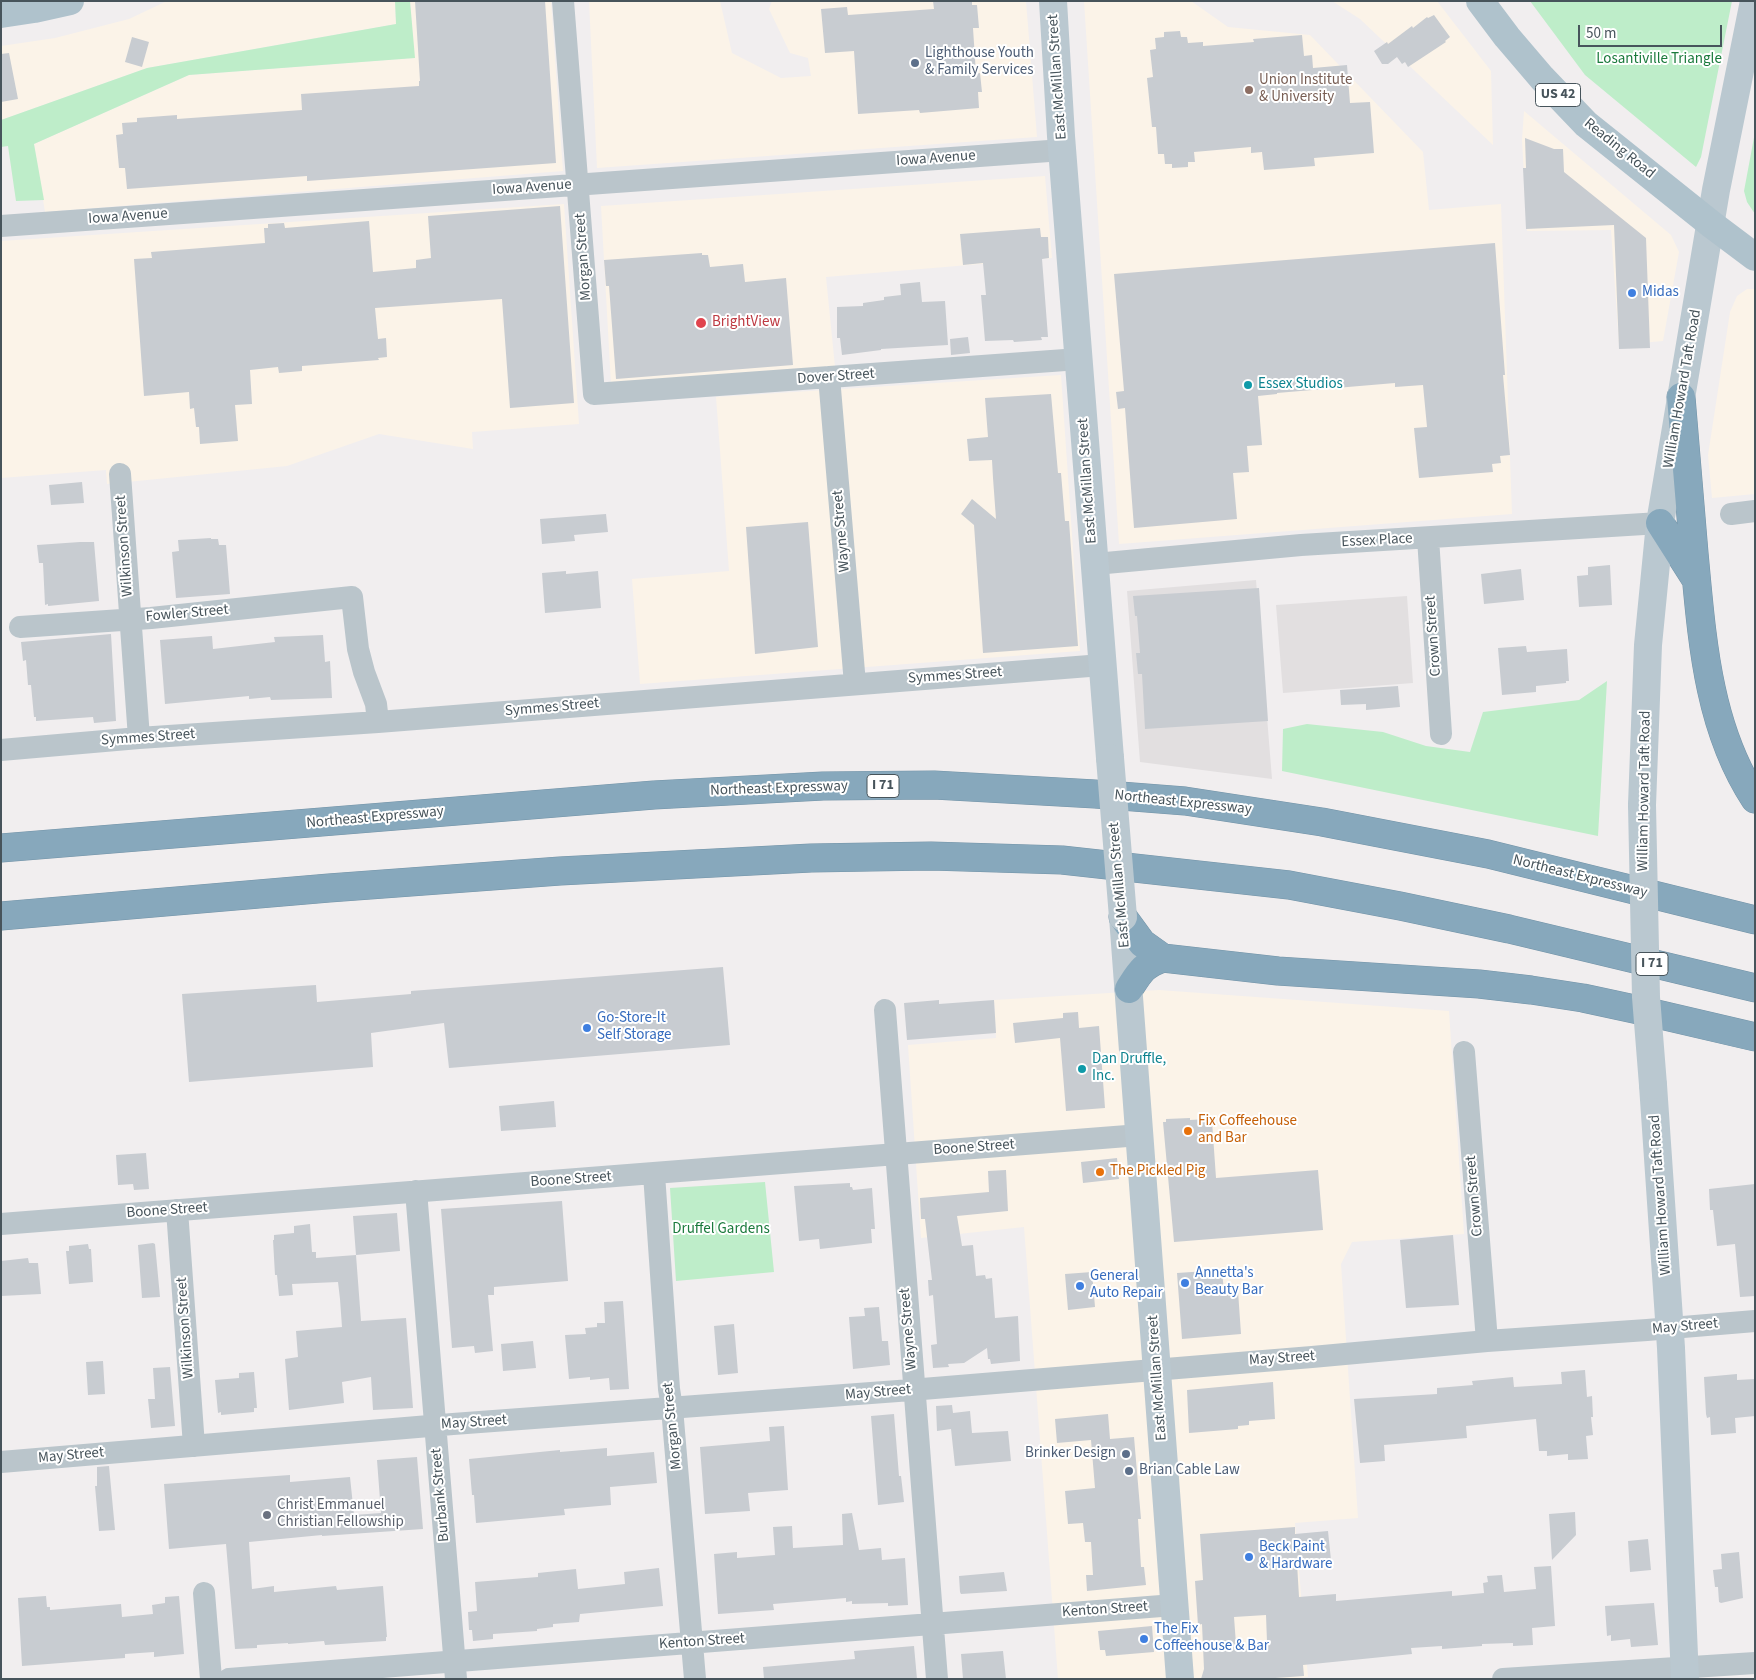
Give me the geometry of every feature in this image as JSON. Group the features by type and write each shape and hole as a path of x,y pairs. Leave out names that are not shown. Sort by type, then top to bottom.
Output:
{"highway":[{"path":"1681,397 1697,581 1704,644 1714,706 1730,752 1755,799"},
{"path":"1660,523 1697,581"},
{"name":"Northeast Expressway","path":"1,848 654,795 823,786 934,785 1096,794 1184,802 1312,820 1488,854 1755,920"},
{"name":"I 71","path":"1,916 329,888 560,871 821,858 931,856 1062,860 1289,885 1509,929 1755,988"},
{"path":"1123,917 1142,943 1163,958"},
{"path":"1129,989 1141,970 1150,962 1163,958 1269,970 1479,984 1531,990 1583,998 1755,1037"}],"main road":[{"path":"1,14 70,1"},
{"name":"East McMillan Street","path":"1053,1 1094,564 1129,989 1180,1679"},
{"name":"Reading Road","path":"1480,1 1507,37 1542,78 1586,124 1755,257"},
{"name":"William Howard Taft Road","path":"1685,1673 1670,1328 1646,997 1642,805 1648,645 1660,523 1716,190 1754,1"}],"street":[{"name":"Morgan Street","path":"563,1 594,394"},
{"name":"Iowa Avenue","path":"1,226 1063,150"},
{"name":"Dover Street","path":"594,394 1079,359"},
{"name":"Wayne Street","path":"829,377 855,684"},
{"name":"Wilkinson Street","path":"120,474 139,738"},
{"path":"1731,514 1755,511"},
{"name":"Essex Place","path":"1094,564 1301,545 1660,523"},
{"name":"Crown Street","path":"1428,538 1441,734"},
{"name":"Fowler Street","path":"20,627 130,619 352,597 358,649 376,704 378,722"},
{"name":"Symmes Street","path":"1,750 1102,665"},
{"name":"Wayne Street","path":"885,1010 937,1679"},
{"name":"Crown Street","path":"1464,1052 1487,1341"},
{"name":"Boone Street","path":"1,1224 1140,1135"},
{"name":"Morgan Street","path":"654,1174 669,1389 695,1679"},
{"name":"Burbank Street","path":"416,1191 455,1670"},
{"name":"Wilkinson Street","path":"178,1210 194,1446"},
{"name":"May Street","path":"1,1462 435,1426 914,1390 1755,1320"},
{"path":"204,1593 211,1679"},
{"name":"Kenton Street","path":"229,1679 455,1670 692,1643 1174,1605"},
{"path":"1503,1679 1685,1673 1755,1663"}],"shaded area":[{"path":"167,1 395,1 396,24 147,68 1,120 1,46 55,38 129,19"},
{"path":"410,1 551,1 563,171 45,212 34,144 189,75 414,58"},
{"path":"589,1 720,1 732,53 781,78 811,76 808,58 790,53 769,9 772,1 1026,1 1037,137 597,168"},
{"path":"1084,1 1191,1 1228,27 1310,35 1423,152 1429,210 1501,204 1512,514 1119,544"},
{"path":"1332,1 1437,1 1491,71 1493,145 1360,19"},
{"path":"1524,111 1671,235 1679,252 1663,341 1619,345 1611,230 1527,231 1522,140"},
{"path":"1045,176 1052,258 826,277 835,367 611,385 601,206"},
{"path":"564,204 579,424 472,432 473,449 379,434 287,466 107,484 106,470 1,478 1,241"},
{"path":"1747,289 1755,289 1755,494 1712,498 1708,455 1730,312 1737,296"},
{"path":"1061,375 1080,651 640,684 632,579 729,571 716,397"},
{"path":"1256,580 1272,779 1140,762 1127,591"},
{"path":"1407,596 1413,683 1283,693 1276,605"},
{"path":"1159,990 1449,1011 1464,1234 1352,1242 1341,1264 1358,1518 1295,1523 1308,1677 1285,1679 1058,1679 1024,1227 921,1238 908,1045 996,1038 994,1000"}],"green space":[{"path":"395,1 410,1 415,58 189,75 34,144 44,200 16,201 8,146 1,147 1,120 147,68 396,24"},
{"name":"Losantiville Triangle","path":"1530,1 1732,1 1701,157 1696,167 1585,75"},
{"path":"1755,132 1755,214 1747,202 1744,191"},
{"path":"1607,681 1598,836 1282,771 1283,729 1307,724 1383,732 1426,746 1470,752 1483,712 1579,700"},
{"name":"Druffel Gardens","path":"765,1182 774,1272 676,1281 670,1188"}],"building":[{"path":"415,1 545,1 556,163 307,181 307,176 127,189 125,168 119,168 116,135 123,134 122,123 137,122 137,118 177,115 177,119 302,110 301,94 419,86"},
{"name":"Lighthouse Youth & Family Services","path":"933,1 972,1 972,5 977,5 979,28 973,28 976,74 980,73 982,92 978,92 979,108 920,113 919,110 858,114 854,51 825,53 821,9 847,7 848,15 934,9"},
{"path":"1434,15 1450,37 1446,42 1408,67 1405,62 1402,64 1397,57 1388,64 1382,64 1374,51 1387,42 1388,44 1412,26 1413,28 1427,17"},
{"name":"Union Institute & University","path":"1180,31 1181,37 1187,37 1188,43 1203,42 1203,46 1254,42 1253,39 1302,35 1304,56 1312,55 1313,68 1347,65 1350,103 1370,102 1374,153 1314,158 1315,166 1264,170 1262,152 1251,153 1251,147 1194,152 1195,162 1188,162 1188,167 1172,168 1172,164 1165,164 1164,154 1158,154 1156,127 1152,127 1147,78 1153,77 1150,50 1156,49 1155,38 1164,37 1164,32"},
{"path":"132,37 149,42 142,67 125,62"},
{"path":"9,53 18,99 1,102 1,54"},
{"name":"Midas","path":"1525,138 1554,149 1563,149 1564,172 1646,238 1650,348 1619,349 1614,225 1526,229 1523,168 1526,168"},
{"path":"560,206 574,403 510,408 502,299 375,308 378,339 386,338 387,357 378,358 379,360 302,366 302,371 279,373 278,367 250,370 252,404 235,405 238,441 200,444 199,427 196,427 194,408 190,409 189,392 144,396 134,259 152,258 151,252 265,243 264,228 268,228 268,224 284,223 285,228 369,221 373,272 416,268 416,260 431,258 428,216"},
{"path":"1040,228 1041,237 1048,237 1049,258 1042,259 1048,337 1041,337 1042,340 1014,342 1013,340 985,341 981,295 986,295 983,263 963,265 960,234"},
{"name":"Essex Studios","path":"1495,243 1510,455 1500,456 1501,463 1492,464 1493,472 1419,478 1414,428 1427,427 1423,385 1395,387 1395,383 1277,393 1258,396 1262,445 1247,446 1249,472 1233,473 1237,519 1134,528 1125,408 1118,409 1116,392 1124,391 1114,274"},
{"name":"BrightView","path":"702,253 702,255 708,255 710,267 743,264 745,282 786,278 793,365 616,379 609,286 606,286 604,260"},
{"path":"920,282 922,302 945,301 948,345 881,349 842,355 840,338 837,338 837,307 863,306 863,303 884,300 884,297 901,295 900,284"},
{"path":"968,337 970,353 951,355 950,339"},
{"path":"1051,394 1058,473 1061,473 1065,521 1069,521 1078,646 983,653 974,525 961,514 972,499 996,519 992,460 969,461 967,439 988,437 985,398"},
{"path":"82,482 84,503 51,505 49,485"},
{"path":"606,514 608,532 574,535 575,541 542,544 540,519"},
{"path":"808,522 818,647 755,654 746,527"},
{"path":"218,539 219,545 226,545 230,594 176,598 172,552 179,551 178,540"},
{"path":"94,542 99,601 45,605 43,563 39,563 37,545"},
{"path":"1610,565 1612,605 1579,607 1577,576 1588,575 1588,567"},
{"path":"1521,569 1524,600 1484,604 1481,574"},
{"path":"566,571 566,574 598,571 601,608 545,613 542,573"},
{"path":"1259,588 1268,721 1145,729 1142,674 1138,674 1136,653 1140,653 1137,616 1135,616 1133,596"},
{"path":"111,634 116,721 94,723 93,717 36,721 31,685 28,685 26,660 23,661 21,642"},
{"path":"323,635 325,662 330,661 332,698 271,700 270,697 249,699 249,696 165,704 160,640 212,636 213,649 275,642 274,637"},
{"path":"1526,646 1527,652 1567,649 1569,681 1566,681 1566,683 1536,686 1536,692 1502,695 1498,648"},
{"path":"1398,686 1400,707 1366,710 1366,704 1341,705 1340,690"},
{"name":"Go-Store-It Self Storage","path":"723,967 730,1045 449,1068 444,1023 371,1033 373,1067 189,1082 182,994 316,985 317,1002 411,994 411,991"},
{"path":"939,1000 939,1004 994,1000 996,1033 907,1040 904,1003"},
{"name":"Dan Druffle, Inc.","path":"1078,1012 1079,1028 1099,1026 1105,1108 1066,1111 1060,1038 1015,1043 1013,1023 1063,1018 1063,1013"},
{"path":"554,1101 556,1127 501,1131 499,1106"},
{"path":"1190,1118 1190,1120 1207,1119 1207,1121 1212,1121 1216,1178 1318,1170 1323,1230 1174,1242 1163,1122 1166,1122 1166,1119"},
{"path":"146,1153 149,1189 134,1190 133,1184 118,1185 116,1155"},
{"name":"The Pickled Pig","path":"1117,1158 1119,1179 1083,1183 1081,1162"},
{"path":"1006,1170 1008,1211 957,1216 962,1246 973,1245 976,1276 985,1275 986,1279 992,1278 995,1318 1018,1316 1020,1361 991,1364 990,1359 988,1359 987,1348 964,1363 948,1364 949,1367 933,1368 931,1345 937,1344 933,1295 929,1296 928,1280 932,1280 925,1219 921,1219 920,1198 989,1192 988,1171"},
{"path":"850,1183 850,1187 853,1190 872,1188 875,1229 871,1229 872,1243 820,1249 819,1239 799,1241 794,1186"},
{"path":"1755,1184 1755,1296 1740,1297 1735,1244 1717,1246 1713,1210 1710,1210 1709,1189"},
{"path":"562,1201 568,1281 494,1287 494,1295 488,1295 493,1351 475,1353 474,1346 452,1348 441,1209"},
{"path":"397,1213 400,1251 356,1255 353,1216"},
{"path":"310,1224 312,1252 316,1252 316,1258 356,1255 361,1321 406,1318 413,1408 373,1410 371,1377 342,1382 344,1403 289,1410 285,1359 298,1357 296,1331 342,1327 340,1299 338,1282 292,1284 293,1295 279,1296 277,1275 275,1275 274,1235 294,1233 294,1226"},
{"path":"1453,1235 1459,1305 1406,1308 1400,1240"},
{"path":"88,1244 89,1249 91,1249 93,1282 69,1284 66,1251 69,1251 69,1246"},
{"path":"155,1244 160,1297 142,1298 138,1245"},
{"path":"28,1258 29,1263 38,1263 41,1294 1,1296 1,1261"},
{"path":"1222,1270 1224,1292 1238,1291 1241,1334 1182,1339 1177,1273"},
{"name":"General Auto Repair","path":"1092,1272 1095,1307 1068,1310 1065,1274"},
{"path":"623,1301 629,1389 610,1390 609,1378 590,1380 590,1377 569,1379 565,1335 586,1334 585,1328 597,1327 597,1323 605,1323 604,1302"},
{"path":"879,1307 882,1341 888,1341 890,1365 853,1369 849,1317 865,1316 864,1308"},
{"path":"734,1324 738,1373 718,1375 714,1326"},
{"path":"533,1341 536,1368 503,1371 501,1344"},
{"path":"103,1361 105,1394 88,1395 86,1362"},
{"path":"170,1367 175,1426 151,1428 148,1399 155,1399 153,1368"},
{"path":"1585,1370 1587,1397 1592,1396 1593,1417 1591,1417 1593,1435 1586,1436 1588,1459 1568,1460 1568,1454 1547,1456 1547,1451 1539,1451 1536,1419 1466,1426 1467,1438 1384,1445 1385,1461 1360,1463 1354,1399 1437,1394 1437,1388 1473,1385 1472,1381 1513,1377 1514,1387 1562,1384 1561,1372"},
{"path":"254,1372 257,1408 254,1408 254,1412 221,1415 221,1412 218,1413 215,1380 239,1378 239,1373"},
{"path":"1737,1374 1737,1380 1755,1379 1755,1416 1735,1418 1736,1433 1711,1435 1710,1417 1707,1418 1706,1414 1704,1377"},
{"path":"1273,1382 1275,1419 1249,1421 1249,1425 1238,1426 1238,1429 1189,1433 1187,1390"},
{"path":"952,1405 953,1413 970,1411 972,1433 1008,1431 1011,1461 955,1466 951,1429 937,1431 936,1406"},
{"path":"894,1414 899,1476 901,1476 904,1502 878,1505 871,1416"},
{"path":"1108,1414 1110,1439 1134,1437 1141,1519 1138,1519 1141,1567 1144,1567 1146,1585 1087,1591 1086,1575 1093,1575 1091,1542 1085,1542 1083,1523 1068,1524 1065,1491 1095,1488 1091,1440 1057,1443 1055,1419"},
{"path":"784,1426 788,1490 748,1493 750,1511 705,1514 700,1447 770,1441 769,1427"},
{"path":"607,1448 607,1456 654,1452 657,1483 610,1487 611,1505 564,1509 565,1515 476,1523 469,1459 560,1450 560,1452"},
{"path":"417,1457 423,1529 322,1535 249,1542 252,1589 274,1586 274,1592 336,1586 337,1590 383,1586 386,1641 325,1645 324,1641 257,1645 257,1648 235,1649 226,1544 169,1549 164,1484 290,1475 290,1482 350,1477 354,1515 381,1513 377,1460"},
{"path":"109,1466 115,1530 99,1531 95,1486 97,1486 97,1467"},
{"path":"1575,1512 1576,1535 1552,1560 1549,1514"},
{"path":"852,1513 859,1550 881,1548 882,1560 905,1558 908,1605 888,1606 888,1603 852,1604 852,1601 846,1602 846,1598 773,1604 774,1610 718,1614 714,1554 737,1552 737,1558 775,1555 773,1527 792,1526 793,1548 843,1545 842,1514"},
{"path":"1295,1527 1295,1534 1328,1531 1331,1560 1297,1563 1299,1597 1336,1594 1336,1601 1452,1591 1452,1596 1484,1593 1483,1583 1488,1582 1487,1576 1502,1575 1504,1592 1536,1589 1534,1567 1551,1566 1555,1626 1532,1628 1533,1645 1513,1646 1513,1643 1482,1644 1482,1646 1442,1649 1442,1646 1411,1648 1412,1654 1303,1665 1304,1676 1261,1679 1201,1679 1204,1669 1202,1624 1198,1625 1195,1581 1203,1580 1200,1534","holes":["1266,1615 1267,1642 1250,1651 1236,1644 1234,1617"]},
{"path":"1648,1539 1651,1570 1630,1572 1628,1541"},
{"path":"1739,1552 1743,1598 1721,1603 1719,1602 1718,1587 1715,1587 1713,1570 1722,1569 1721,1554"},
{"path":"659,1568 663,1606 580,1614 579,1622 553,1624 553,1627 537,1629 537,1631 493,1634 493,1639 473,1641 472,1630 469,1630 468,1612 477,1611 475,1582 538,1577 538,1573 576,1569 578,1589 625,1584 624,1572"},
{"path":"1004,1572 1007,1591 961,1594 960,1592 959,1576"},
{"path":"46,1596 47,1607 50,1607 50,1610 121,1604 122,1617 153,1614 152,1605 165,1603 165,1597 179,1596 184,1654 154,1657 154,1652 125,1654 125,1658 22,1666 18,1598"},
{"path":"1654,1603 1658,1645 1631,1647 1630,1639 1611,1641 1611,1635 1607,1636 1605,1606"},
{"path":"1152,1626 1154,1652 1106,1656 1105,1650 1100,1650 1098,1631"},
{"path":"914,1646 917,1679 764,1679 763,1667 855,1659 854,1651"},
{"path":"1003,1651 1006,1679 963,1679 961,1654"}],"place":[{"name":"Lighthouse Youth & Family Services","path":"915,63"},
{"name":"Union Institute & University","path":"1249,90"},
{"name":"Midas","path":"1632,293"},
{"name":"BrightView","path":"701,323"},
{"name":"Essex Studios","path":"1248,385"},
{"name":"Go-Store-It Self Storage","path":"587,1028"},
{"name":"Dan Druffle, Inc.","path":"1082,1069"},
{"name":"Fix Coffeehouse and Bar","path":"1188,1131"},
{"name":"The Pickled Pig","path":"1100,1172"},
{"name":"Annetta's Beauty Bar","path":"1185,1283"},
{"name":"General Auto Repair","path":"1080,1286"},
{"name":"Brinker Design","path":"1126,1454"},
{"name":"Brian Cable Law","path":"1129,1471"},
{"name":"Christ Emmanuel Christian Fellowship","path":"267,1515"},
{"name":"Beck Paint & Hardware","path":"1249,1557"},
{"name":"The Fix Coffeehouse & Bar","path":"1144,1639"}]}
